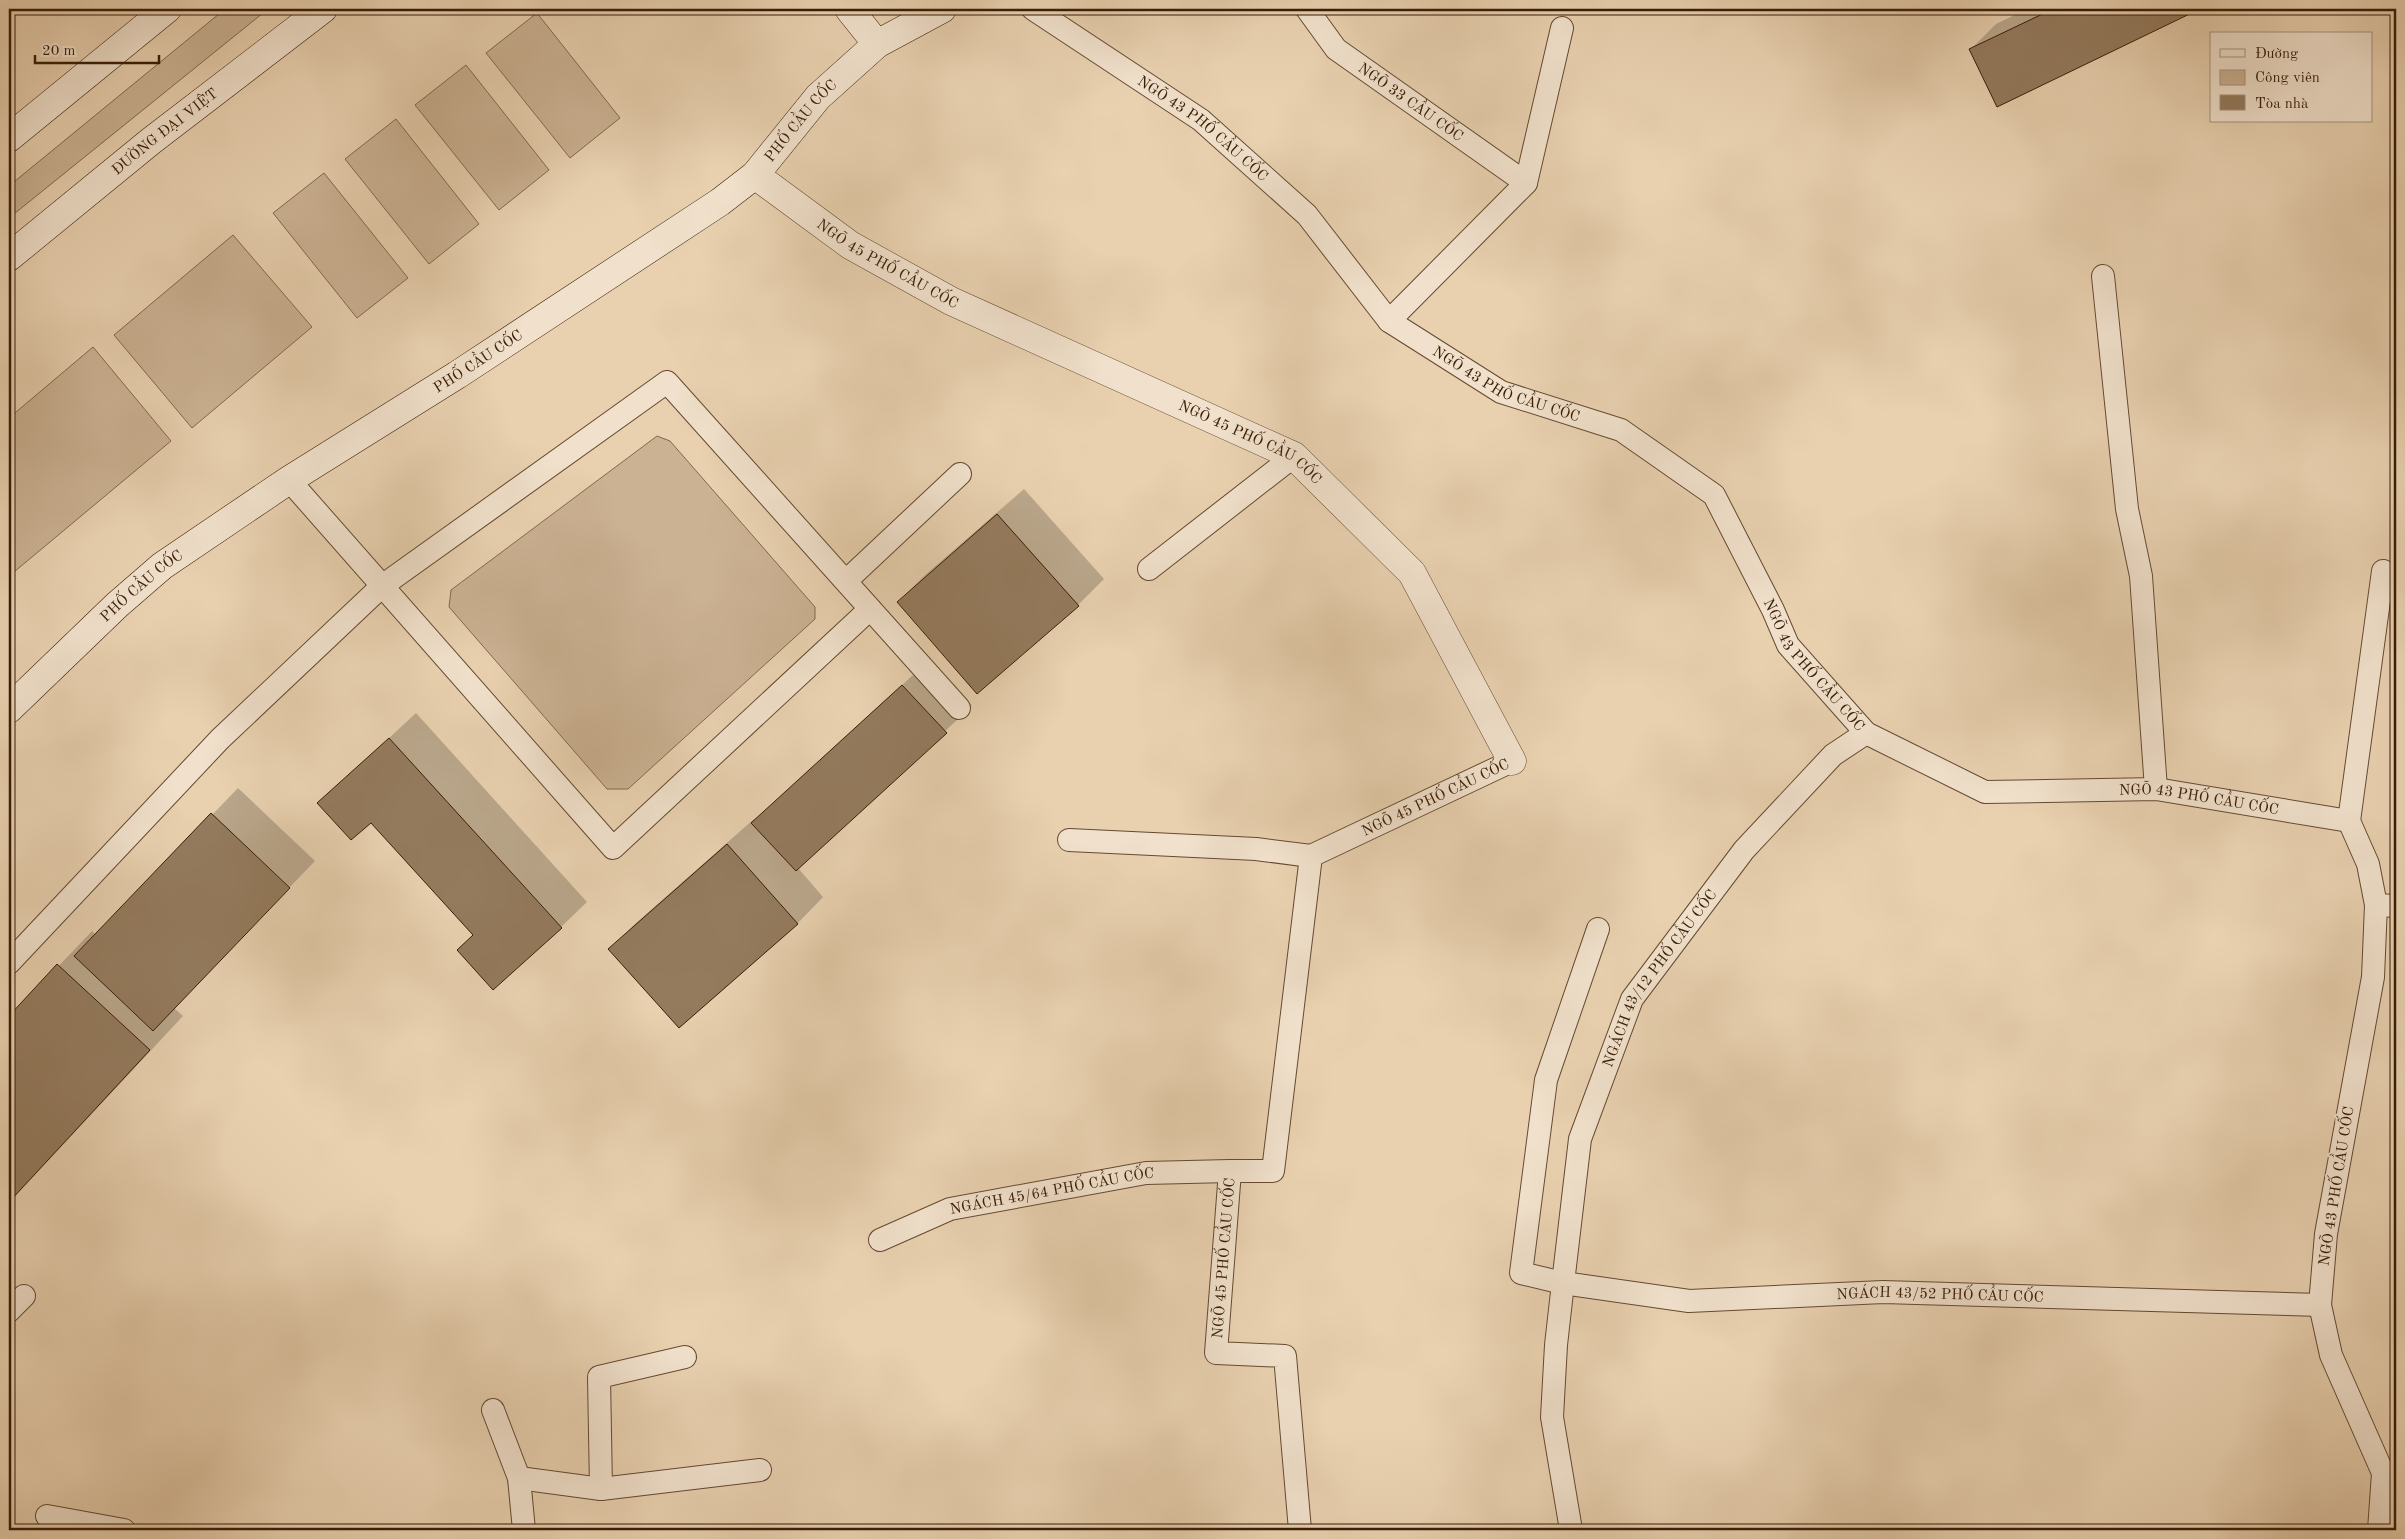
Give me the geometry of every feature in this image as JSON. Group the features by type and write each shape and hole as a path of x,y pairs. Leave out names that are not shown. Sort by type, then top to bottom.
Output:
{"street":[{"path":"9,138 167,9"},
{"name":"ĐƯỜNG ĐẠI VIỆT","path":"9,257 150,141 323,9"},
{"path":"849,9 877,44"},
{"name":"PHỐ CẦU CỐC","path":"9,709 117,605 162,566 289,480 559,308 720,202 755,175 818,97 877,44 942,9"},
{"name":"NGÕ 45 PHỐ CẦU CỐC","path":"755,175 850,245 950,301 1294,456 1412,573 1512,762"}],"lane":[{"name":"NGÕ 43 PHỐ CẦU CỐC","path":"1032,9 1201,120 1307,215 1389,321 1501,392 1621,430 1714,495 1773,610 1788,646 1866,733 1985,792 2156,789 2349,821 2386,906 2326,1234 2320,1305 2332,1354 2383,1473 2379,1530"},
{"name":"NGÕ 33 CẦU CỐC","path":"1307,9 1336,49 1526,183"},
{"path":"1389,321 1526,183 1562,28"},
{"path":"2103,276 2127,509 2141,576 2156,789"},
{"path":"9,963 220,739 382,586 667,382 959,708"},
{"path":"1149,569 1294,456"},
{"path":"846,581 960,474"},
{"path":"289,480 613,848 870,609"},
{"path":"2349,821 2383,571"},
{"name":"NGÁCH 43/12 PHỐ CẦU CỐC","path":"1571,1530 1552,1416 1556,1345 1580,1139 1632,999 1744,850 1833,755 1866,733"},
{"name":"NGÕ 45 PHỐ CẦU CỐC","path":"1300,1530 1285,1356 1216,1353 1230,1171 1273,1171 1311,856 1512,762"},
{"path":"1068,840 1256,849 1311,856"},
{"name":"NGÁCH 43/52 PHỐ CẦU CỐC","path":"1598,929 1546,1080 1521,1273 1563,1282 1689,1301 1883,1292 2320,1305"},
{"name":"NGÁCH 45/64 PHỐ CẦU CỐC","path":"880,1240 950,1209 1146,1173 1230,1171"},
{"path":"600,1489 599,1377 685,1357"},
{"path":"493,1410 519,1478 524,1530"},
{"path":"519,1478 600,1489 760,1470"},
{"path":"47,1516 124,1530"}],"green space":[{"path":"225,9 268,9 9,218 9,186"},
{"path":"537,13 620,118 570,158 486,53"},
{"path":"466,65 549,170 499,210 415,105"},
{"path":"396,119 479,224 429,264 345,159"},
{"path":"324,173 408,278 357,318 273,213"},
{"path":"233,235 312,327 192,428 114,335"},
{"path":"93,347 171,441 14,572 9,566 9,418"},
{"path":"657,436 670,441 815,607 815,619 628,789 607,789 449,607 451,590"}],"building":[{"path":"2053,9 2200,9 1997,107 1969,49"},
{"path":"997,514 1079,606 977,694 897,602"},
{"path":"902,685 947,733 796,871 751,823"},
{"path":"389,738 562,928 493,990 457,950 473,935 371,823 351,840 317,803"},
{"path":"211,813 290,888 153,1031 74,956"},
{"path":"727,844 798,924 679,1028 608,949"},
{"path":"57,964 150,1050 9,1202 9,1016"}]}
